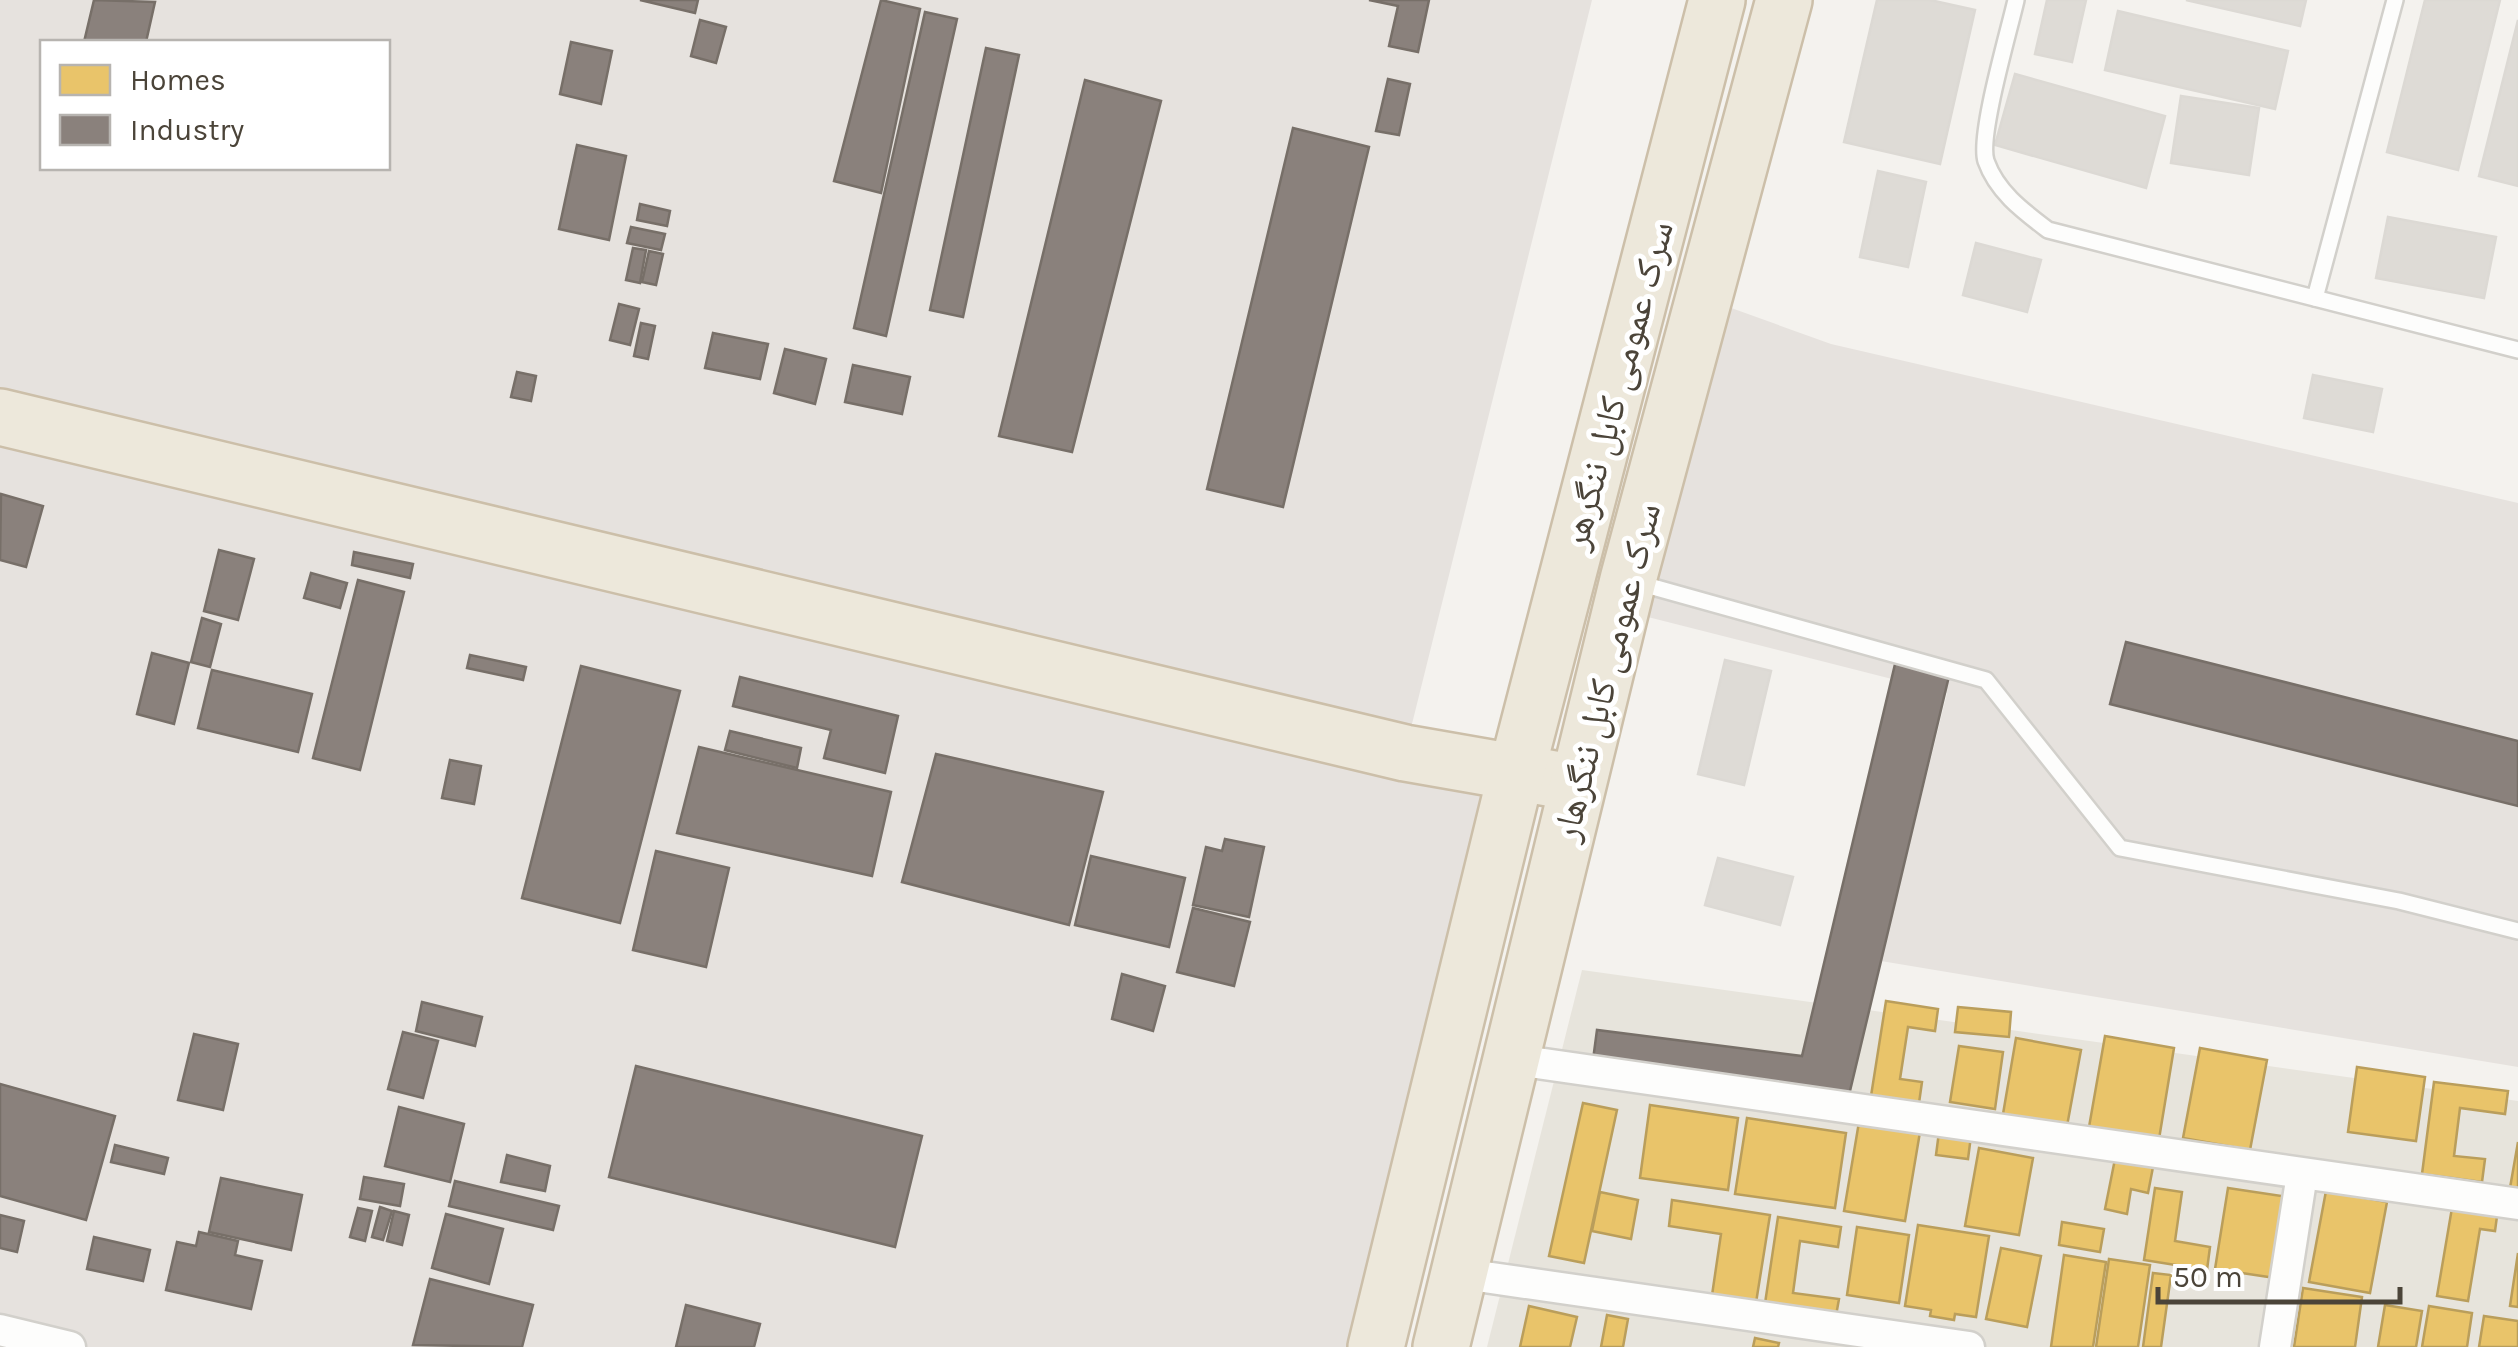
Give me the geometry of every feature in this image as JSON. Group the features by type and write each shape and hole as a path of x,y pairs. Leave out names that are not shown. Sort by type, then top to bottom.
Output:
{"highway":[{"name":"سرک عمومی کابل ننگرهر","path":"1516,770 1717,0"},
{"name":"سرک عمومی کابل ننگرهار","path":"1441,1347 1628,580 1784,0"},
{"path":"0,417 1405,752 1577,783"},
{"name":"سرک عمومی کابل ننگرهار","path":"1376,1347 1516,770"}],"street":[{"path":"1509,1059 2518,1204"},
{"path":"2275,1347 2302,1174"},
{"path":"1457,1273 1969,1347"},
{"path":"0,1330 70,1347"}],"lane":[{"path":"2016,0 1990,105 1985,159 2011,202 2048,230 2518,350"},
{"path":"2315,298 2395,0"},
{"path":"1628,580 1986,680 2120,848 2399,901 2518,931"}],"shaded area":[{"path":"0,0 1592,0 1405,752 1517,770 1376,1347 0,1347"},
{"path":"1709,300 1831,344 2518,503 2518,1067 1881,961 1947,693 1640,615"},
{"path":"1582,970 2518,1101 2518,1347 1487,1347"}],"building: Homes":[{"path":"1886,1001 1938,1009 1935,1031 1908,1027 1900,1079 1922,1082 1919,1103 1871,1096"},
{"path":"1958,1007 2011,1012 2009,1037 1955,1032"},
{"path":"2105,1036 2174,1048 2159,1139 2089,1127"},
{"path":"2016,1038 2081,1050 2067,1126 2003,1114"},
{"path":"1959,1046 2003,1052 1995,1109 1950,1102"},
{"path":"2200,1048 2267,1060 2250,1150 2183,1138"},
{"path":"2357,1067 2425,1077 2416,1141 2348,1132"},
{"path":"2434,1082 2508,1091 2505,1114 2460,1108 2454,1156 2485,1159 2482,1182 2422,1174"},
{"path":"1583,1103 1617,1110 1584,1263 1549,1256"},
{"path":"1650,1105 1738,1118 1728,1190 1640,1178"},
{"path":"1747,1118 1846,1133 1835,1208 1735,1194"},
{"path":"1859,1122 1920,1132 1905,1221 1844,1211"},
{"path":"1939,1132 1971,1136 1968,1159 1936,1155"},
{"path":"2518,1142 2518,1189 2510,1188"},
{"path":"1979,1148 2033,1158 2019,1235 1965,1226"},
{"path":"2116,1154 2154,1162 2148,1193 2131,1189 2127,1214 2105,1209"},
{"path":"2155,1188 2182,1192 2175,1241 2210,1247 2207,1270 2144,1260"},
{"path":"2228,1188 2295,1198 2282,1279 2215,1269"},
{"path":"2326,1191 2387,1202 2370,1293 2309,1282"},
{"path":"1600,1192 1638,1200 1631,1239 1592,1231"},
{"path":"1672,1200 1770,1215 1755,1309 1711,1302 1721,1234 1669,1226"},
{"path":"2453,1202 2498,1209 2495,1231 2480,1229 2468,1301 2437,1296"},
{"path":"1778,1217 1841,1227 1838,1247 1800,1241 1793,1293 1839,1299 1835,1321 1764,1310"},
{"path":"2062,1222 2104,1229 2100,1252 2059,1245"},
{"path":"1918,1225 1989,1236 1976,1317 1955,1314 1954,1320 1930,1316 1931,1310 1905,1306"},
{"path":"1857,1227 1909,1235 1899,1303 1847,1295"},
{"path":"2001,1248 2041,1256 2027,1327 1986,1319"},
{"path":"2518,1253 2518,1307 2510,1306"},
{"path":"2064,1255 2106,1262 2093,1347 2051,1347"},
{"path":"2109,1259 2150,1265 2138,1347 2096,1347"},
{"path":"2153,1273 2171,1275 2161,1347 2143,1347"},
{"path":"2303,1288 2362,1297 2355,1347 2294,1347"},
{"path":"2385,1305 2422,1311 2416,1347 2378,1347"},
{"path":"1529,1306 1577,1317 1570,1347 1520,1347"},
{"path":"2429,1306 2472,1313 2467,1347 2422,1347"},
{"path":"1607,1315 1628,1319 1623,1347 1601,1347"},
{"path":"2484,1316 2518,1321 2518,1347 2479,1347"},
{"path":"1755,1338 1779,1343 1778,1347 1753,1347"}],"building: Industry":[{"path":"94,0 155,2 146,40 84,40"},
{"path":"640,0 698,0 695,13"},
{"path":"881,0 920,9 881,193 834,181"},
{"path":"1369,0 1429,0 1418,52 1389,46 1398,6"},
{"path":"925,12 957,19 886,336 854,328"},
{"path":"700,20 726,27 716,63 691,56"},
{"path":"571,42 612,51 601,104 560,94"},
{"path":"986,48 1019,55 963,317 930,310"},
{"path":"1388,79 1410,84 1399,135 1376,131"},
{"path":"1085,80 1161,101 1072,452 999,436"},
{"path":"1293,128 1369,147 1283,507 1207,489"},
{"path":"577,145 626,156 609,240 559,229"},
{"path":"640,204 670,211 667,226 637,220"},
{"path":"631,227 665,234 661,250 627,243"},
{"path":"633,248 646,250 640,283 626,280"},
{"path":"649,251 663,254 656,285 642,282"},
{"path":"619,304 639,309 630,345 610,340"},
{"path":"641,323 655,326 648,359 634,356"},
{"path":"713,333 768,344 760,379 705,368"},
{"path":"785,349 826,359 815,404 774,393"},
{"path":"853,365 910,377 902,414 845,402"},
{"path":"517,372 536,376 531,401 511,397"},
{"path":"1,494 43,506 26,567 0,560"},
{"path":"219,550 254,559 238,620 204,611"},
{"path":"354,552 413,564 410,578 352,565"},
{"path":"311,573 347,583 340,608 304,598"},
{"path":"358,580 404,592 360,770 313,758"},
{"path":"202,618 221,624 210,667 191,662"},
{"path":"2126,642 2518,741 2518,806 2110,704"},
{"path":"152,653 189,663 174,724 137,714"},
{"path":"470,655 526,667 523,680 467,668"},
{"path":"1896,660 1950,672 1849,1095 1593,1060 1597,1030 1802,1056"},
{"path":"581,666 680,691 620,923 522,898"},
{"path":"212,670 312,694 298,752 198,728"},
{"path":"740,677 898,716 885,773 824,758 831,730 733,706"},
{"path":"730,731 801,748 797,768 725,750"},
{"path":"699,747 891,792 872,876 677,833"},
{"path":"936,754 1103,792 1069,925 902,882"},
{"path":"450,760 481,766 474,804 442,798"},
{"path":"1225,839 1264,847 1249,917 1193,905 1206,847 1222,851"},
{"path":"656,851 729,868 706,967 633,950"},
{"path":"1091,856 1185,878 1169,947 1075,925"},
{"path":"1193,908 1250,922 1234,986 1177,972"},
{"path":"1122,974 1165,986 1153,1031 1112,1019"},
{"path":"422,1002 482,1017 475,1046 416,1031"},
{"path":"403,1032 438,1041 423,1098 388,1089"},
{"path":"194,1034 238,1044 223,1110 178,1100"},
{"path":"636,1066 922,1136 895,1247 609,1177"},
{"path":"0,1084 115,1116 86,1220 0,1196"},
{"path":"399,1107 464,1124 450,1182 385,1166"},
{"path":"115,1145 168,1158 164,1174 111,1162"},
{"path":"507,1155 550,1166 545,1191 501,1182"},
{"path":"364,1177 404,1184 400,1206 360,1199"},
{"path":"221,1178 302,1195 291,1250 209,1232"},
{"path":"455,1181 559,1206 553,1230 449,1206"},
{"path":"380,1207 392,1211 383,1240 372,1237"},
{"path":"358,1208 372,1211 365,1241 350,1237"},
{"path":"394,1211 409,1215 402,1245 387,1241"},
{"path":"446,1214 503,1229 489,1284 432,1268"},
{"path":"0,1215 24,1221 17,1252 0,1248"},
{"path":"199,1232 238,1241 235,1255 262,1261 251,1309 166,1290 177,1242 196,1246"},
{"path":"94,1237 150,1250 143,1281 87,1269"},
{"path":"430,1279 533,1305 522,1347 413,1345"},
{"path":"686,1305 760,1324 754,1347 676,1347"}],"building: Other":[{"path":"1877,0 1930,0 1975,10 1940,164 1844,142"},
{"path":"2047,0 2086,0 2072,62 2035,54"},
{"path":"2186,0 2306,0 2300,26"},
{"path":"2425,0 2500,0 2458,170 2387,152"},
{"path":"2118,11 2288,51 2275,109 2105,70"},
{"path":"2518,20 2518,186 2479,176"},
{"path":"2015,74 2165,116 2146,188 1995,145"},
{"path":"2181,96 2259,108 2249,175 2171,163"},
{"path":"1878,171 1926,182 1908,267 1860,257"},
{"path":"2388,217 2496,237 2484,298 2376,278"},
{"path":"1976,243 2041,260 2027,312 1963,295"},
{"path":"2313,375 2382,389 2373,432 2304,418"},
{"path":"1725,660 1771,671 1744,785 1698,774"},
{"path":"1718,858 1793,877 1780,925 1705,905"}]}
